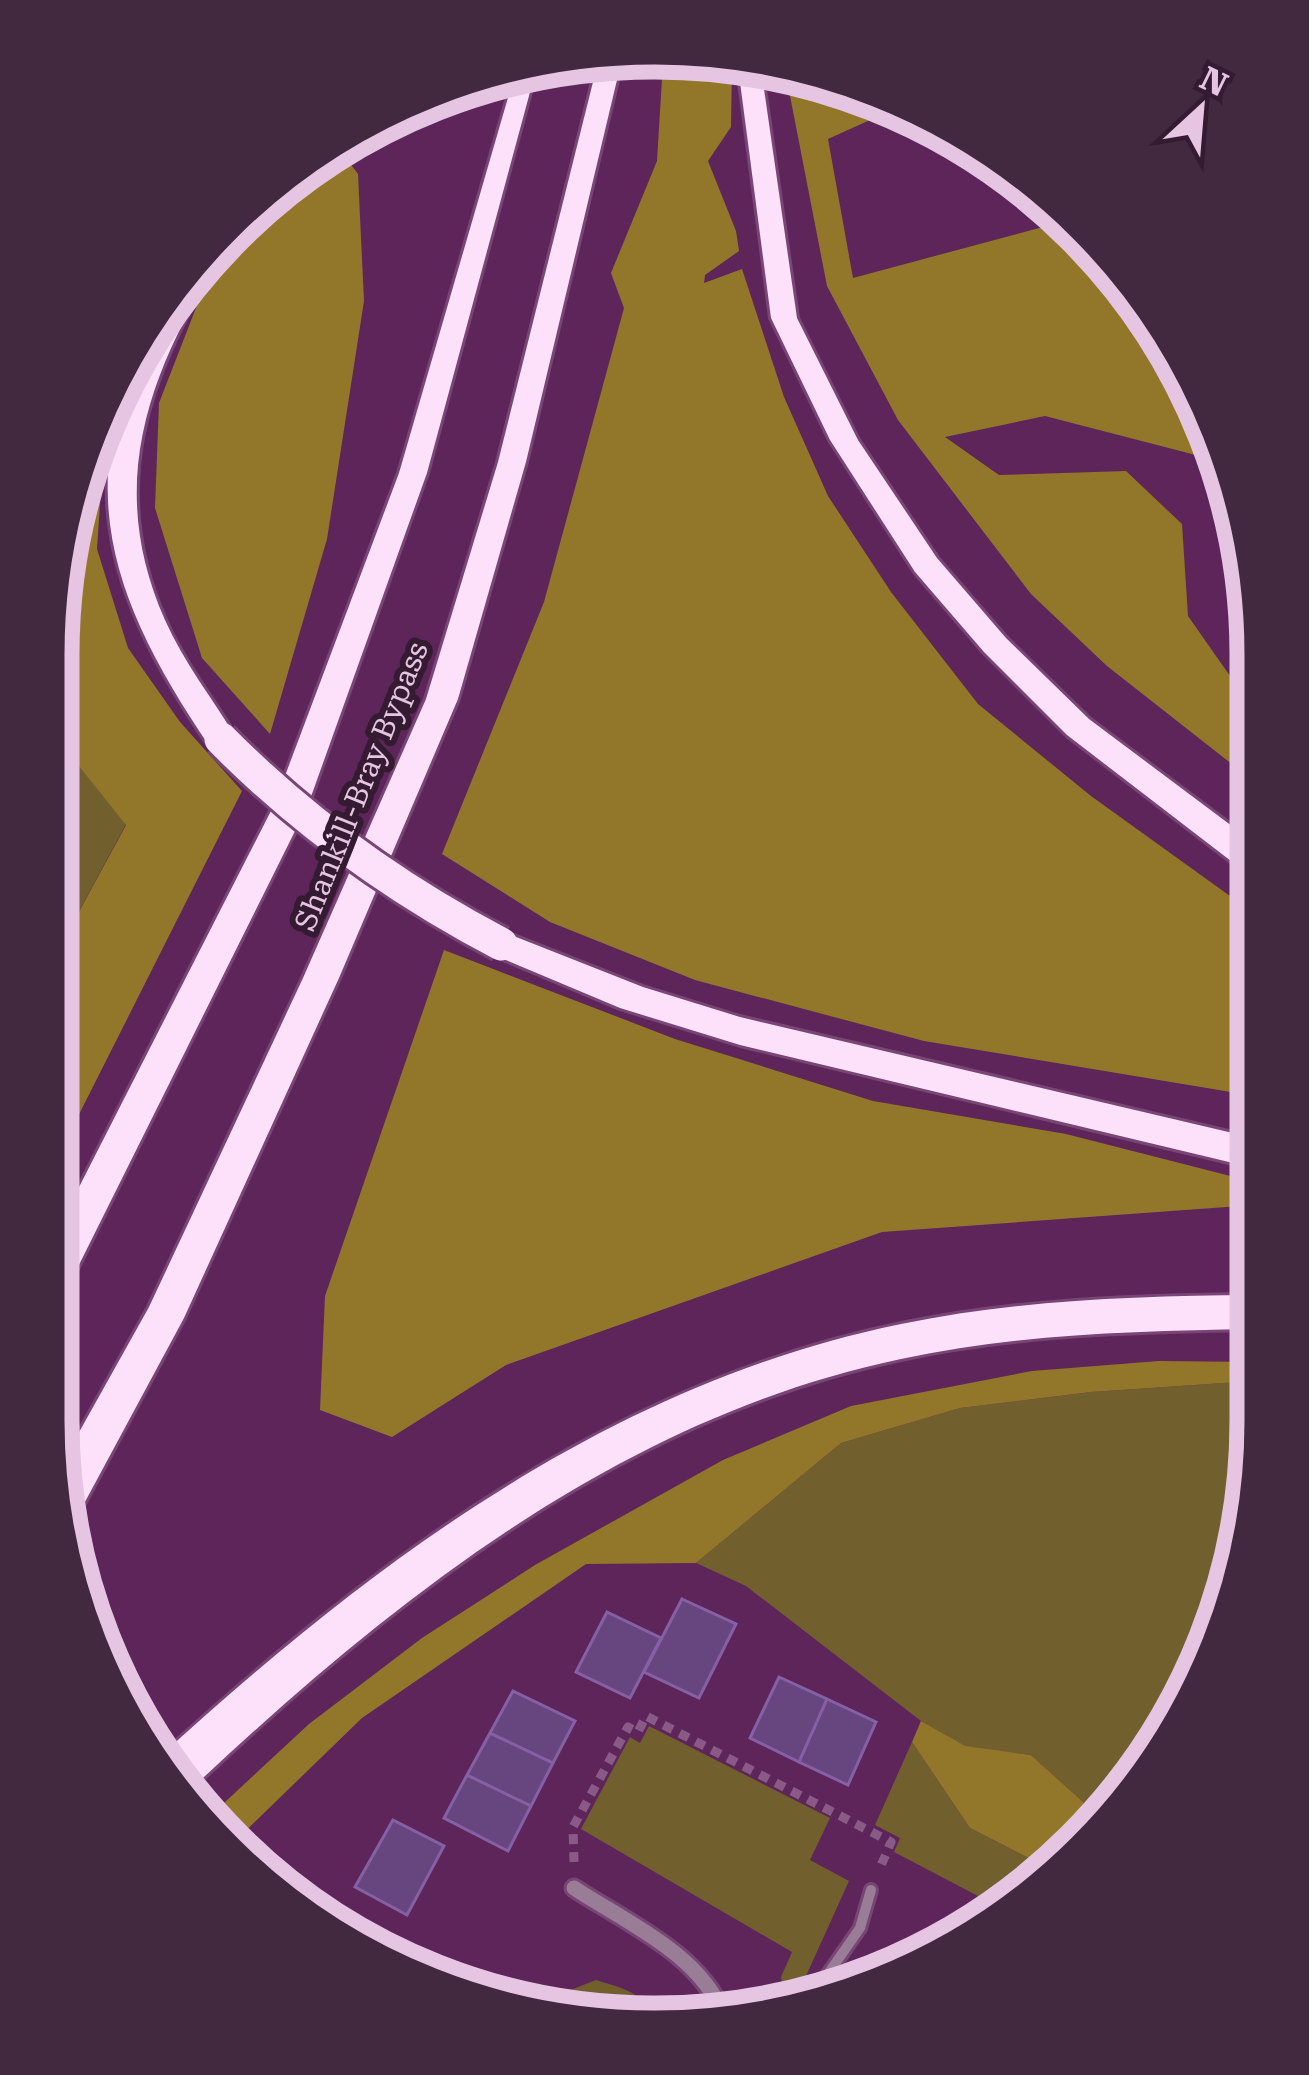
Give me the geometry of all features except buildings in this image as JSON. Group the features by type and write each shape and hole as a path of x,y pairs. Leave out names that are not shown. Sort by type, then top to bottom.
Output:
{"highway":[{"name":"Shankill-Bray Bypass","path":"75,1479 164,1318 321,978 442,699 512,461 607,74"},
{"path":"751,80 784,318 844,440 926,565 994,645 1078,728 1237,848"},
{"name":"Shankill-Bray Bypass","path":"72,1239 291,805 413,473 522,88"},
{"path":"143,376 127,420 119,480 134,588 181,686 221,739 269,789 353,859 419,902 500,944 633,998 740,1031 1237,1149"},
{"path":"184,1764 243,1708 377,1596 535,1485 665,1417 850,1353 990,1328 1150,1313 1237,1312"}],"street":[{"path":"574,1888 686,1964 720,1999"}],"lane":[{"path":"826,1977 860,1928 872,1890"}],"path":[{"path":"574,1888 574,1827 628,1727 638,1732 646,1716 891,1842 872,1890"}],"shaded area":[{"path":"662,72 732,77 731,127 708,161 736,231 739,251 705,275 704,283 742,269 784,397 828,496 891,592 978,704 1091,796 1237,901 1237,1093 924,1041 695,980 550,922 442,854 544,602 624,308 611,273 657,161"},
{"path":"788,88 878,116 828,139 853,278 1048,226 1092,270 1159,363 1202,457 1045,416 945,437 999,475 1126,471 1182,524 1188,616 1237,686 1237,768 1107,666 1031,594 898,420 827,286"},
{"path":"347,160 358,174 364,301 327,539 270,734 202,658 155,508 159,403 205,284 270,217"},
{"path":"102,469 97,549 128,648 180,722 242,791 72,1128 72,925 126,825 72,757 73,616 83,541"},
{"path":"72,752 126,824 72,924"},
{"path":"444,950 675,1039 873,1101 1066,1134 1237,1178 1237,1206 882,1232 506,1365 392,1437 320,1410 325,1296"},
{"path":"1159,1361 1237,1362 1237,1382 1091,1392 960,1408 841,1443 696,1563 586,1564 362,1718 244,1833 219,1807 309,1724 422,1638 535,1565 723,1460 851,1406 1032,1371"},
{"path":"1237,1382 1232,1497 1206,1608 1159,1712 1089,1808 1031,1755 965,1747 921,1721 746,1586 696,1563 841,1443 960,1408 1091,1392"},
{"path":"921,1721 965,1746 1031,1755 1089,1808 1035,1861 970,1828 912,1742"},
{"path":"649,1726 830,1818 810,1860 849,1881 803,1984 783,1988 781,1977 792,1952 581,1829 630,1737 640,1743"},
{"path":"912,1742 970,1828 1035,1861 974,1908 978,1896 894,1852 900,1838 875,1825"},
{"path":"596,1980 645,2003 578,1998 568,1991"}]}
